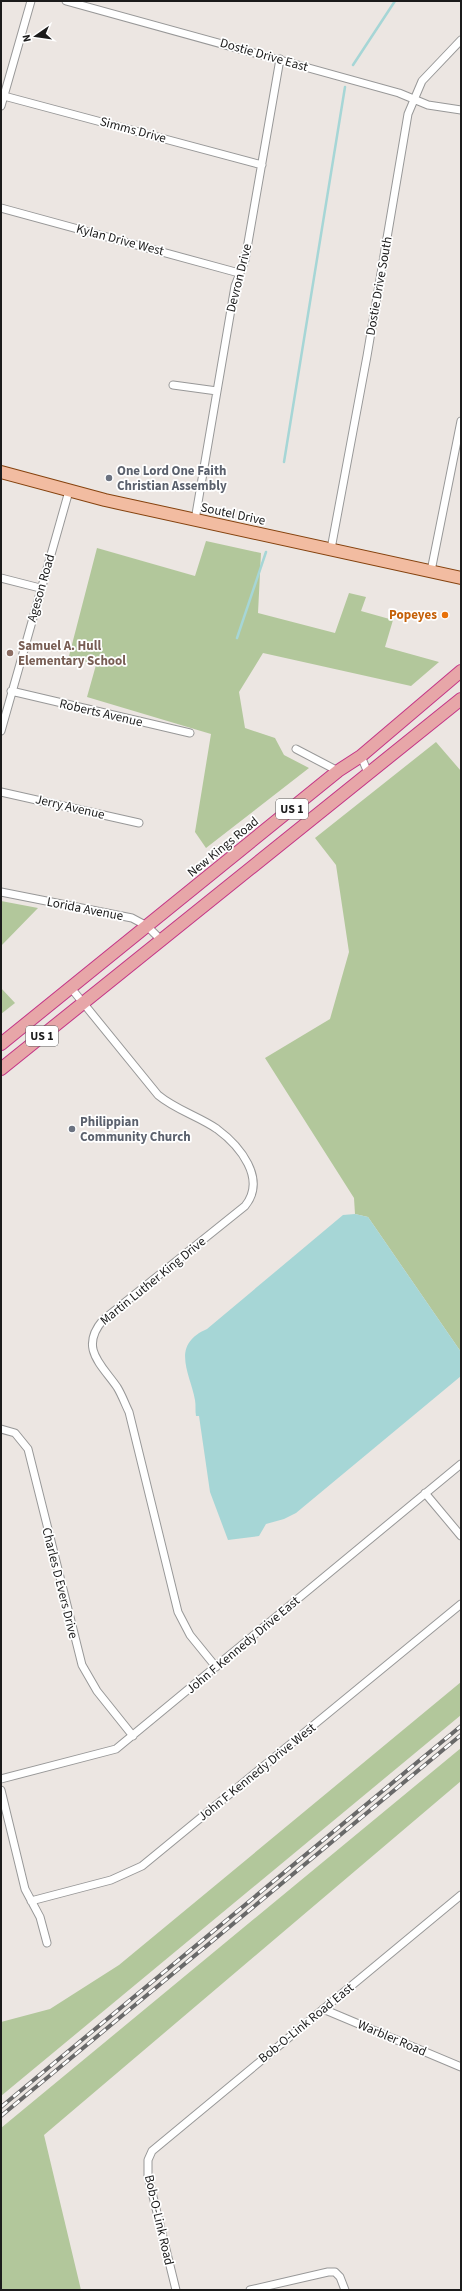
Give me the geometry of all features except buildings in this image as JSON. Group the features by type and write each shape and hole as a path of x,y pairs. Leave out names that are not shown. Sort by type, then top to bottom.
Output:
{"highway":[{"name":"New Kings Road","path":"1,1044 338,771 361,756 461,671"},
{"name":"US 1","path":"1,1069 461,698"}],"main road":[{"name":"Soutel Drive","path":"1,472 69,491 461,578"}],"street":[{"path":"1,106 31,1"},
{"name":"Dostie Drive East","path":"66,1 399,93 428,105 461,110"},
{"name":"Dostie Drive South","path":"331,550 368,349 408,114 413,99 422,81 461,40"},
{"name":"Devron Drive","path":"195,520 235,286 245,260 280,60"},
{"name":"Simms Drive","path":"4,96 262,166"},
{"name":"Kylan Drive West","path":"1,208 240,273"},
{"path":"173,385 217,391"},
{"path":"430,571 461,421"},
{"name":"Ageson Road","path":"1,731 40,588 69,491"},
{"path":"1,578 40,588"},
{"name":"Roberts Avenue","path":"11,691 190,733"},
{"path":"296,749 338,771"},
{"path":"361,756 368,773"},
{"name":"Jerry Avenue","path":"1,792 138,823"},
{"name":"Lorida Avenue","path":"1,892 132,918 147,926 161,940"},
{"name":"Martin Luther King Drive","path":"71,988 158,1095 168,1104 204,1122 226,1137 250,1166 253,1176 252,1193 245,1206 103,1320 97,1328 92,1346 98,1363 117,1387 129,1412 178,1612 190,1635 216,1667"},
{"name":"Charles D Evers Drive","path":"1,1429 15,1433 28,1449 82,1665 97,1691 133,1736"},
{"name":"John F Kennedy Drive East","path":"1,1779 110,1752 133,1736 461,1464"},
{"path":"426,1493 461,1536"},
{"name":"John F Kennedy Drive West","path":"31,1901 111,1880 142,1866 461,1604"},
{"path":"1,1790 25,1889 40,1917 47,1943"},
{"name":"Bob-O-Link Road East","path":"152,2151 461,1895"},
{"name":"Warbler Road","path":"322,2009 461,2067"},
{"name":"Bob-O-Link Road","path":"152,2151 148,2160 148,2176 176,2290"},
{"path":"250,2290 328,2272 336,2272 340,2277 345,2290"}],"green space":[{"path":"206,541 261,553 258,613 335,633 349,593 366,597 361,611 393,620 385,647 439,662 411,686 263,653 239,692 245,728 275,738 284,755 309,768 206,848 195,832 211,734 87,697 96,665 69,656 97,548 195,576"},
{"path":"436,742 461,771 461,1352 368,1217 355,1214 354,1198 265,1058 330,1019 349,952 336,865 315,838"},
{"path":"1,901 38,908 1,946"},
{"path":"1,988 15,1003 1,1014"},
{"path":"461,1682 461,1715 1,2096 1,2022 50,2009 119,1965"},
{"path":"461,1748 461,1781 44,2135 81,2290 1,2290 1,2128"}],"water":[{"path":"355,1214 368,1217 461,1352 461,1376 296,1513 284,1519 266,1524 259,1536 228,1540 210,1492 199,1416 196,1416 195,1400 185,1360 189,1343 343,1215"}],"waterway":[{"path":"353,65 395,1"},
{"path":"284,462 345,87"},
{"path":"237,638 266,552"}],"railway":[{"path":"1,2107 461,1726"},
{"path":"1,2116 461,1735"}],"place":[{"name":"One Lord One Faith Christian Assembly","path":"109,478"},
{"name":"Popeyes","path":"445,615"},
{"name":"Samuel A. Hull Elementary School","path":"10,653"},
{"name":"Philippian Community Church","path":"72,1129"}]}
